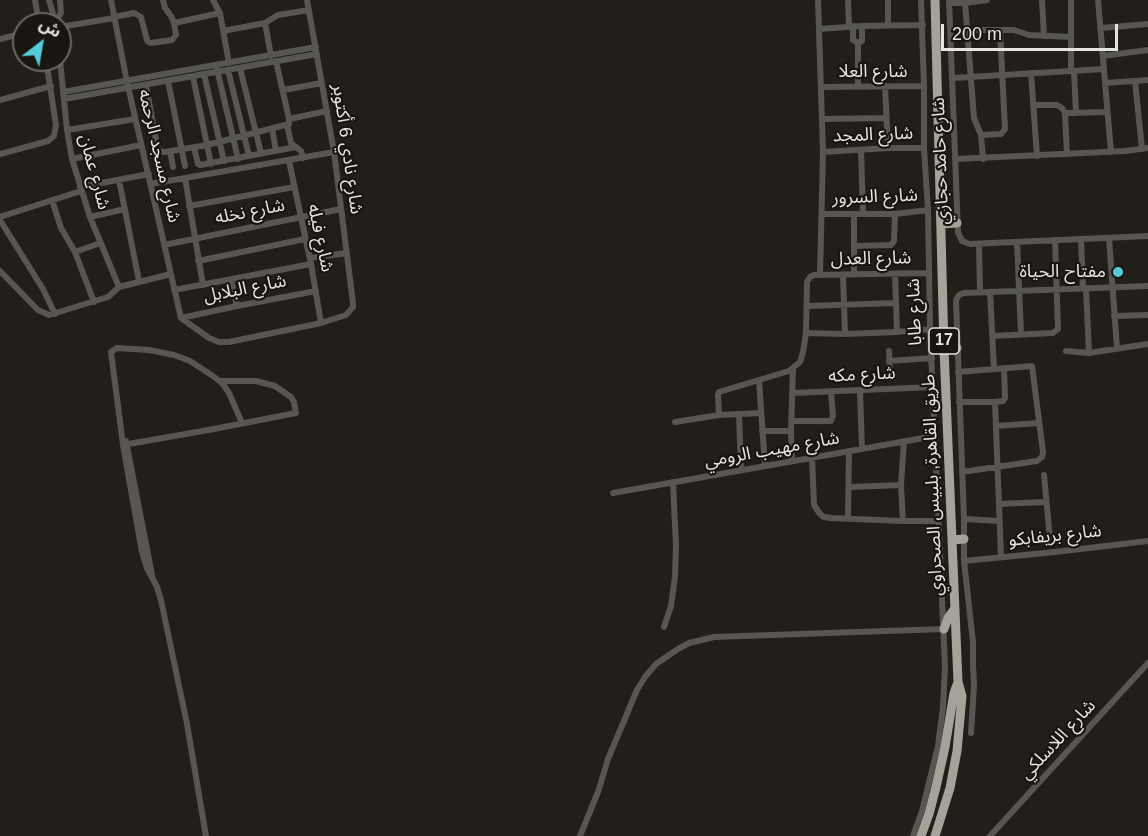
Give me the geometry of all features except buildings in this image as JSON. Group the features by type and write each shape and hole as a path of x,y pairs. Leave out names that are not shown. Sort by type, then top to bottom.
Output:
{"highway":[{"name":"طريق القاهرة, بلبيس الصحراوي","path":"935,0 944,349 958,682"},
{"path":"942,224 957,223"},
{"path":"944,349 957,348"},
{"path":"952,540 964,540"},
{"path":"944,629 955,608"},
{"path":"921,836 936,787 958,682"},
{"path":"935,836 950,788 957,751 962,696 958,682"}],"street":[{"name":"شارع مسجد الرحمه","path":"111,0 180,318"},
{"path":"72,22 134,14 141,17 147,40 151,43 172,40 176,35 174,22 163,0"},
{"path":"213,0 220,13 228,67 249,156"},
{"name":"شارع نادي 6 أكتوبر","path":"307,0 334,152 353,303 346,315 321,323"},
{"path":"719,415 717,395 719,392 793,369 802,357 806,333 807,282 810,277 817,275 823,214 824,152 818,0"},
{"path":"848,0 853,40 858,43"},
{"path":"888,0 888,25"},
{"name":"شارع طابا","path":"913,836 927,793 938,746 945,667 930,329 921,0"},
{"path":"949,1 965,3 987,0"},
{"path":"1042,0 1044,36"},
{"path":"1071,0 1076,113"},
{"path":"1098,0 1111,152"},
{"name":"شارع حامد حجازي","path":"949,1 957,223 959,237 962,241 979,244"},
{"path":"965,3 974,118 981,135 983,159"},
{"path":"223,31 265,23 278,15 309,10"},
{"path":"174,22 220,13"},
{"path":"265,23 271,56"},
{"path":"1101,28 1148,24"},
{"path":"819,29 923,25"},
{"path":"858,86 858,43 862,41 862,26"},
{"path":"967,30 1014,30 1029,35 1071,38"},
{"path":"981,135 1001,134 1005,129 1000,30"},
{"path":"1103,56 1148,50"},
{"path":"63,96 228,67 271,56 316,51"},
{"path":"228,67 240,68 316,51"},
{"path":"276,61 291,143 301,150 303,158"},
{"path":"240,68 261,153"},
{"path":"128,85 146,85 192,77 217,69"},
{"path":"217,69 238,159"},
{"path":"952,78 1104,69"},
{"path":"0,154 52,139 56,125 48,72"},
{"name":"شارع عمان","path":"61,72 72,159 90,217 119,286"},
{"path":"1031,73 1037,156"},
{"path":"204,74 224,161"},
{"path":"192,77 211,164"},
{"path":"1105,82 1148,80"},
{"path":"168,81 185,166"},
{"path":"956,159 1145,149 1136,81"},
{"path":"283,90 322,83"},
{"path":"146,85 156,148 162,153 232,139 327,111"},
{"path":"0,100 51,86"},
{"path":"885,86 888,148"},
{"name":"شارع العلا","path":"822,87 924,86"},
{"path":"1033,105 1057,105 1062,108 1065,113 1067,154"},
{"path":"1065,113 1107,112"},
{"path":"823,119 886,118"},
{"path":"67,130 135,119"},
{"path":"272,128 276,151"},
{"path":"72,159 141,145"},
{"path":"194,147 200,165 296,147"},
{"name":"شارع المجد","path":"824,152 924,148"},
{"path":"861,150 863,214"},
{"path":"170,151 172,167"},
{"path":"150,184 334,152"},
{"name":"شارع فيله","path":"289,160 321,323"},
{"path":"55,314 43,289 0,218 81,189 149,174"},
{"path":"185,178 203,285"},
{"path":"120,180 139,281"},
{"path":"189,206 294,188"},
{"path":"52,200 61,228 75,252 94,302"},
{"path":"90,217 125,209"},
{"name":"شارع نخله","path":"164,245 341,209"},
{"name":"شارع السرور","path":"823,214 895,214 928,210"},
{"path":"854,214 854,275"},
{"path":"854,246 891,245 894,241 895,214"},
{"path":"980,292 979,244 1148,236"},
{"path":"1108,238 1117,348"},
{"path":"198,261 305,239"},
{"path":"1081,239 1089,353"},
{"path":"993,336 1057,331 1059,327 1055,240"},
{"path":"1017,242 1021,334"},
{"path":"75,252 100,243"},
{"path":"174,290 231,280 347,253"},
{"path":"0,271 38,310 46,314 55,314 108,297 119,286 171,274"},
{"name":"شارع العدل","path":"817,275 929,273"},
{"path":"895,274 897,332"},
{"path":"843,275 845,334"},
{"path":"231,280 237,306"},
{"path":"971,734 974,685 964,561 956,300 964,293 1148,285"},
{"name":"شارع البلابل","path":"180,318 316,291"},
{"path":"990,292 994,369"},
{"path":"807,306 896,303"},
{"path":"1114,316 1148,315"},
{"path":"180,318 209,338 219,342 229,342 321,323"},
{"path":"806,333 845,334 930,329"},
{"path":"1066,351 1089,353 1148,344"},
{"path":"206,836 187,724 161,600 152,576 124,442 110,354 112,350 117,348 149,350 180,357 195,364 220,381 229,393 242,423"},
{"path":"889,351 890,371"},
{"path":"889,361 932,358"},
{"path":"958,372 1032,366 1043,452 1040,460 962,472"},
{"path":"959,402 1001,402 1005,398 1004,368"},
{"path":"792,461 793,369"},
{"path":"759,380 765,466"},
{"path":"124,442 296,413 294,402 285,392 265,382 220,381"},
{"name":"شارع مكه","path":"792,393 933,387"},
{"path":"860,391 862,449"},
{"path":"792,421 831,421 833,416 831,392"},
{"path":"995,402 1001,557"},
{"path":"675,422 719,415 761,413"},
{"path":"739,414 741,470"},
{"path":"996,426 1039,423"},
{"path":"762,431 791,431"},
{"name":"شارع مهيب الرومي","path":"613,493 935,436"},
{"path":"903,521 901,485 904,441"},
{"path":"848,518 849,451"},
{"path":"812,457 814,505 824,517 938,521"},
{"path":"1044,475 1050,539"},
{"path":"664,627 671,606 675,577 673,482"},
{"path":"849,487 901,485"},
{"path":"999,504 1046,502"},
{"path":"964,519 999,520"},
{"name":"شارع بريفابكو","path":"964,561 1148,541"},
{"path":"580,836 598,792 608,759 637,690 656,664 678,649 695,641 714,637 944,629"},
{"name":"شارع اللاسلكي","path":"990,836 1148,663"}],"place":[{"name":"مفتاح الحياة","path":"1118,272"}]}
